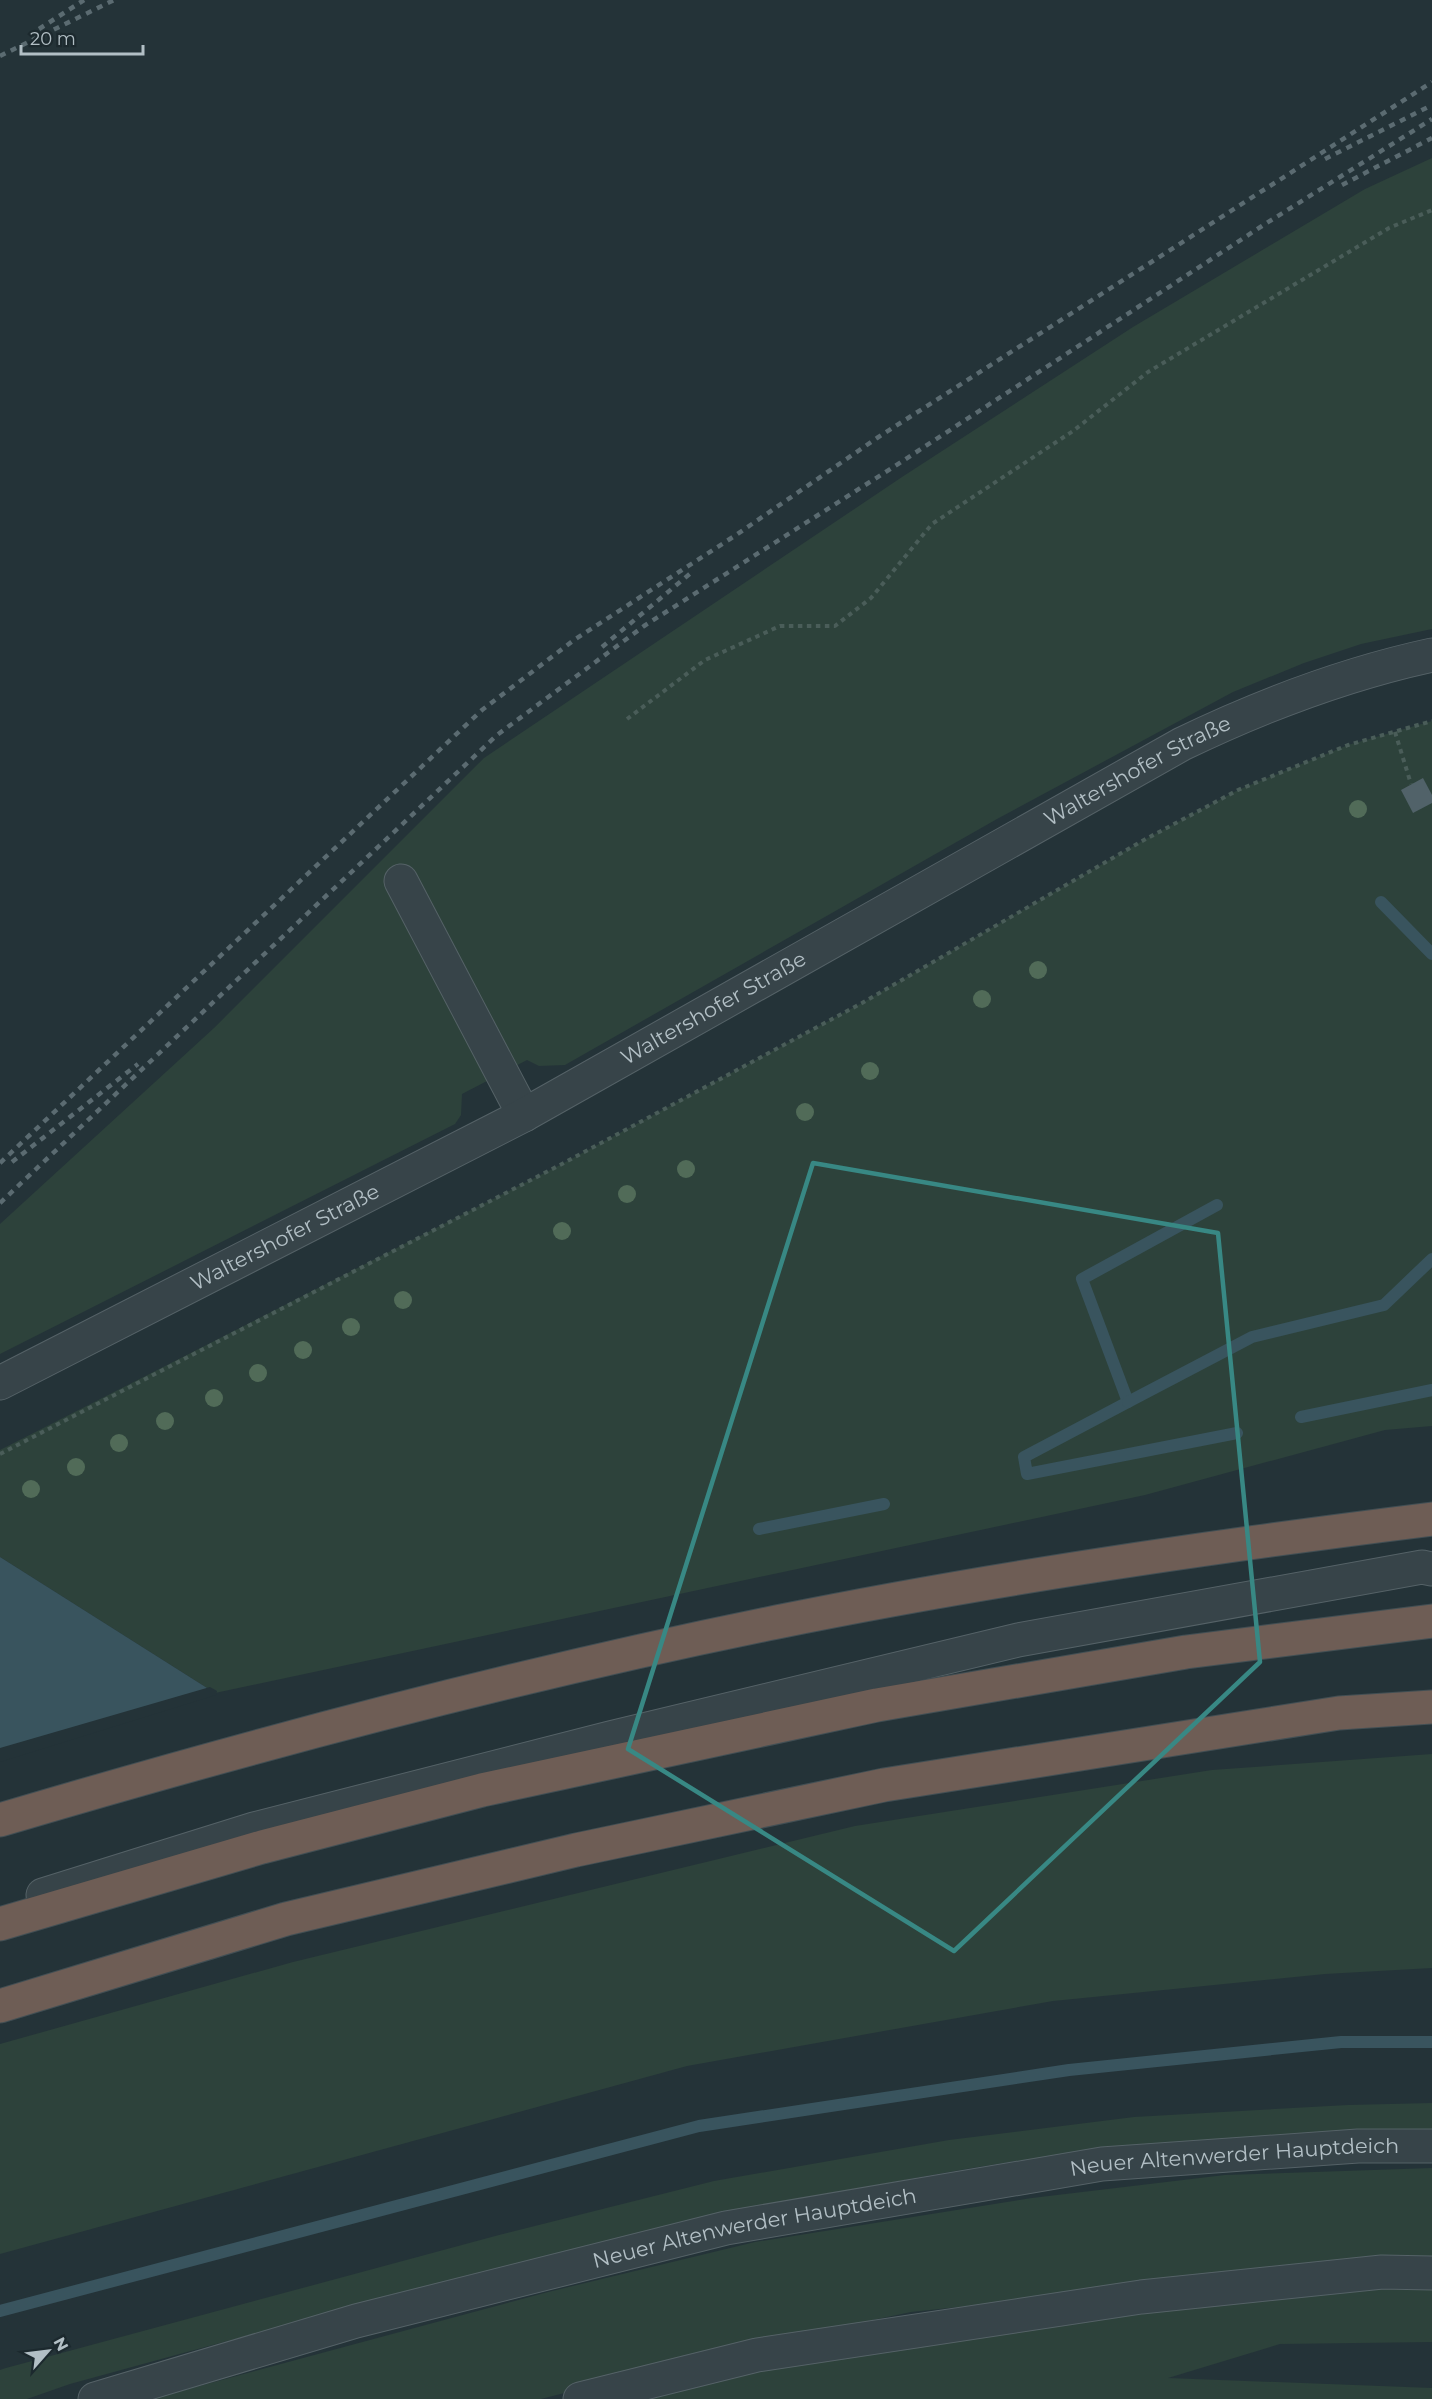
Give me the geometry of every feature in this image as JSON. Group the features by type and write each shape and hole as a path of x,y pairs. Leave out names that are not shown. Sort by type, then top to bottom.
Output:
{"highway":[{"path":"0,1820 236,1750 496,1686 778,1622 1018,1579 1309,1534 1432,1519"},
{"path":"0,1924 262,1847 483,1790 865,1708 1186,1652 1432,1621"},
{"path":"0,2006 286,1919 621,1840 884,1785 1339,1713 1432,1707"}],"street":[{"name":"Waltershofer Straße","path":"0,1383 524,1115 1182,744 1242,715 1303,692 1382,666 1432,655"},
{"path":"401,881 524,1115"},
{"path":"0,1908 254,1829 621,1736 1018,1640 1422,1567 1432,1569"},
{"name":"Neuer Altenwerder Hauptdeich","path":"96,2399 356,2321 726,2228 1102,2164 1358,2146 1432,2146"},
{"path":"580,2399 757,2355 1094,2304 1382,2272 1432,2273"}],"path":[{"path":"627,719 705,660 780,627 835,626 871,598 932,524 1073,431 1148,372 1389,228 1432,210"},
{"path":"0,1454 581,1154 862,1003 1144,840 1238,790 1348,745 1432,722"},
{"path":"1395,732 1412,784"}],"highlighted area":[{"path":"813,1163 1218,1233 1260,1662 954,1951 628,1749"}],"green space":[{"path":"1432,158 1432,629 1361,644 1304,663 1233,692 997,819 565,1065 539,1066 527,1060 462,1094 461,1115 455,1124 0,1354 0,1224 214,1028 484,758 902,477 1133,327 1365,189"},
{"path":"1432,721 1432,1426 1385,1430 1145,1495 215,1693 0,1557 0,1450 560,1165 862,1003 1144,840 1238,790 1348,745"},
{"path":"1432,1754 1432,1968 1325,1974 1053,2001 687,2066 0,2254 0,2044 293,1962 855,1826 1212,1770"},
{"path":"1432,2103 1432,2131 1231,2139 1111,2149 966,2169 822,2196 632,2237 444,2283 70,2384 27,2399 0,2399 0,2370 6,2368 499,2235 714,2181 949,2140 1134,2117 1348,2105"},
{"path":"1432,2168 1432,2269 1044,2298 911,2312 735,2349 541,2399 151,2399 548,2292 755,2242 1032,2198 1225,2175"},
{"path":"1432,2273 1432,2342 1280,2344 1168,2378 1432,2388 1432,2399 580,2399 757,2355"}],"water":[{"path":"0,1557 215,1693 0,1759"}],"pier":[{"path":"210,1687 217,1691 216,1695 0,1762 0,1748"}],"building":[{"path":"1423,778 1432,795 1432,803 1413,813 1401,790"}],"waterway":[{"path":"1381,902 1432,954"},
{"path":"1217,1205 1082,1279 1128,1402 1024,1457 1027,1474 1237,1433"},
{"path":"1128,1402 1252,1337 1384,1305 1432,1259"},
{"path":"1301,1417 1432,1390"},
{"path":"759,1529 884,1504"},
{"path":"0,2311 699,2126 1069,2070 1341,2042 1432,2042"}],"railway":[{"path":"39,29 84,0"},
{"path":"0,56 114,0"},
{"path":"0,1163 482,710 574,640 736,535 877,438 1432,82"},
{"path":"1325,159 1432,105"},
{"path":"0,1203 497,735 644,626 895,466 1262,226 1432,119"},
{"path":"1342,185 1432,138"},
{"path":"602,647 692,572"},
{"path":"12,1162 138,1064"}]}
